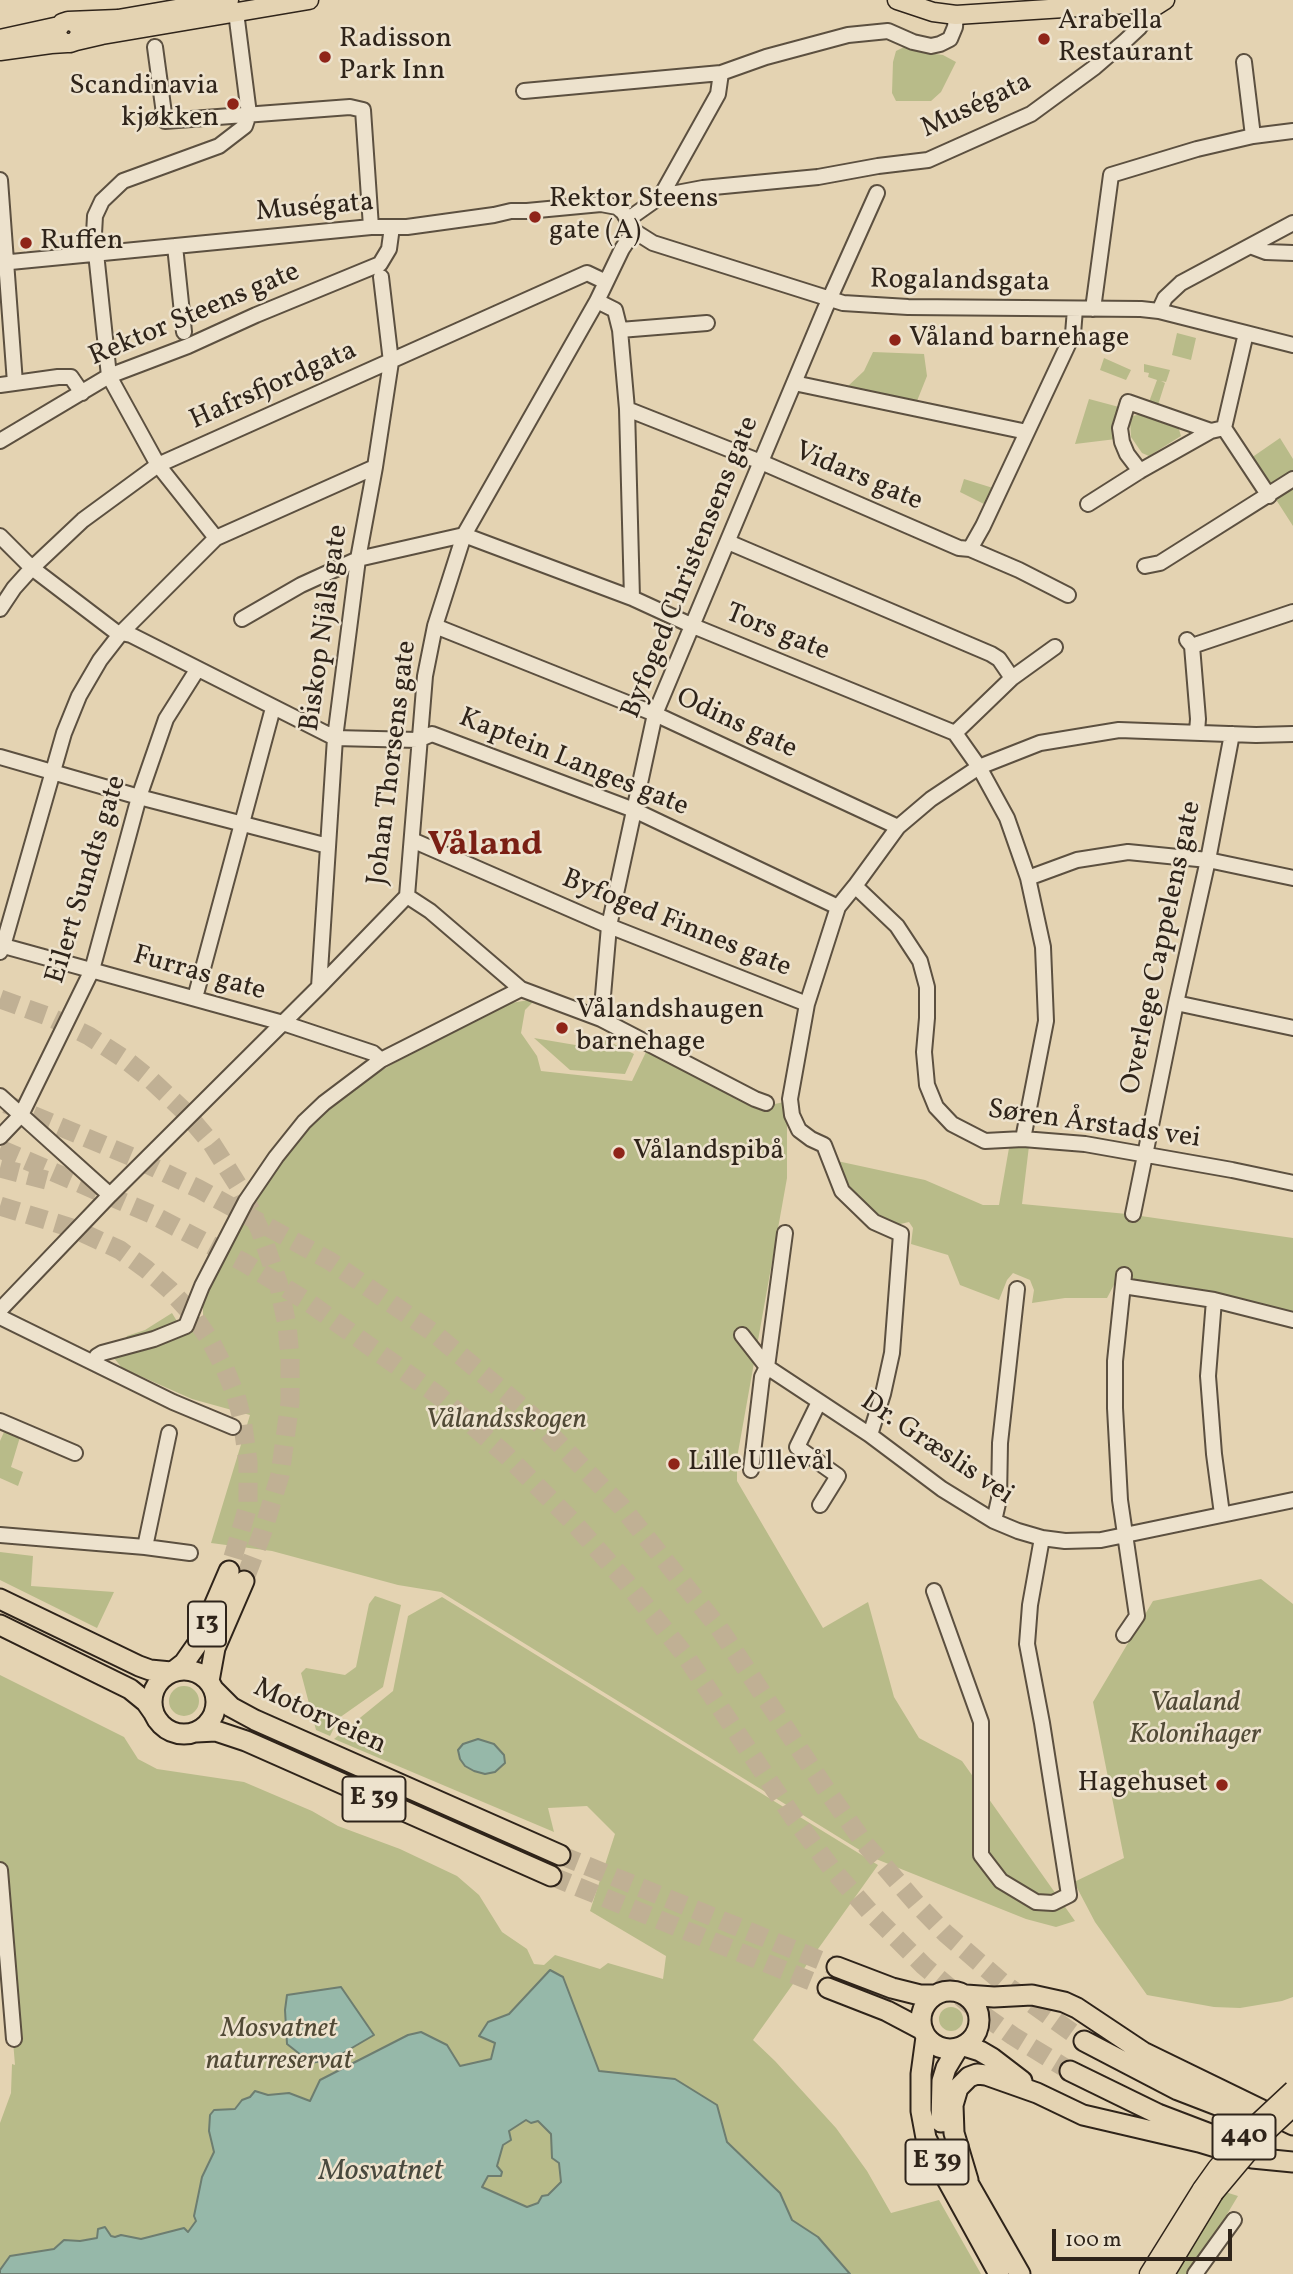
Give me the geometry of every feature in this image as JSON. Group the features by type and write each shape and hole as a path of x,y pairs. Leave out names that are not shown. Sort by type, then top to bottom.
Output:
{"highway":[{"name":"13","path":"173,1671 184,1663 198,1643 237,1576 215,1648 211,1686"},
{"name":"E 39","path":"0,1599 139,1666 150,1670 183,1669 197,1672 211,1686"},
{"name":"E 39","path":"0,1625 130,1689 146,1702 160,1723 170,1731 183,1734 196,1732"},
{"path":"153,1712 154,1688 164,1676 173,1671"},
{"path":"196,1732 203,1728 216,1707 211,1686"},
{"name":"Motorveien","path":"211,1686 231,1707 255,1720 560,1855"},
{"name":"Motorveien","path":"196,1732 216,1731 246,1741 551,1876"},
{"path":"837,1967 892,1988 920,1995 934,1996 950,1990 966,1995 994,1997 1032,1995 1064,2002 1170,2066 1293,2125"},
{"name":"E 39","path":"828,1988 887,2011 924,2033 940,2048 961,2047 980,2051 1037,2093"},
{"name":"E 39","path":"966,1995 978,2008 980,2017 976,2034 961,2047 946,2068 942,2081 942,2126 950,2152 1020,2274"},
{"name":"E 39","path":"934,1996 922,2011 924,2033 920,2111 926,2138 999,2274"},
{"path":"1084,2041 1178,2090 1293,2134"},
{"name":"E 39","path":"1070,2071 1158,2114 1293,2162"},
{"name":"E 39","path":"968,2180 954,2133 953,2105 958,2088 969,2077 977,2074 1037,2093 1083,2115 1199,2142 1252,2158 1293,2162"}],"main road":[{"path":"0,38 65,24 309,0"},
{"path":"897,0 933,12 956,15 1177,0"},
{"path":"929,0 953,4 1017,0"},
{"path":"0,51 71,42 232,6"},
{"path":"65,24 77,24 80,30 80,34 71,42"},
{"name":"440","path":"1208,2191 1217,2168 1249,2131 1293,2090"},
{"name":"440","path":"1154,2272 1208,2191 1293,2107"}],"street":[{"name":"Muségata","path":"4,263 371,227 392,228 510,211 601,204 617,207 631,225 661,196 704,188 818,177 928,160 1031,114 1124,42 1139,28 1153,3"},
{"path":"216,538 158,465 109,376 95,254 95,216 102,201 124,181 219,146 245,125 248,114 232,6"},
{"path":"524,92 721,73 766,57 848,35 888,31 923,45 940,44 950,38 956,15"},
{"path":"155,47 165,121 350,107 363,110 371,227"},
{"path":"1244,62 1253,136"},
{"path":"661,196 718,94 721,73"},
{"path":"1093,309 1111,175 1184,152 1253,136 1293,131"},
{"path":"0,180 4,263 15,383"},
{"name":"Byfoged Christensens gate","path":"601,1019 609,926 655,714 877,193"},
{"path":"1159,311 1164,298 1181,284 1293,223"},
{"name":"Rogalandsgata","path":"631,225 653,243 830,300 854,305 1159,311 1293,345"},
{"name":"Johan Thorsens gate","path":"0,1310 110,1195 407,896 425,676 435,626 464,535 597,301 631,225"},
{"name":"Rektor Steens gate","path":"0,441 109,376 188,346 380,264 389,249 392,228"},
{"path":"176,246 184,332"},
{"path":"1250,246 1266,252 1293,253"},
{"name":"Hafrsfjordgata","path":"0,609 32,568 83,520 158,465 587,273 606,282"},
{"name":"Biskop Njåls gate","path":"319,987 335,738 358,559 391,362 381,277"},
{"path":"597,301 615,310 620,330 627,409 632,598"},
{"path":"970,549 1073,334 1075,309"},
{"path":"620,330 707,323"},
{"path":"1088,504 1140,471 1218,430 1246,333"},
{"path":"0,384 72,377 82,393"},
{"path":"794,383 1027,432"},
{"path":"1140,471 1122,442 1120,428 1128,402 1218,430 1269,496"},
{"name":"Vidars gate","path":"627,409 761,462 958,548 970,549 1068,595"},
{"path":"1,948 64,733 79,696 100,660 121,632 216,538 375,467"},
{"path":"1145,566 1160,563 1293,479"},
{"path":"242,619 301,584 358,559 464,535"},
{"name":"Tors gate","path":"464,535 632,598 693,626 955,733"},
{"name":"Kaptein Langes gate","path":"0,536 32,568 116,632 131,635 335,738 418,740 432,734 634,810 838,907"},
{"path":"728,542 991,654 999,659 1012,678"},
{"path":"1197,732 1198,719 1189,642 1293,612"},
{"name":"Odins gate","path":"435,626 655,714 898,827"},
{"path":"1023,1139 1046,1021 1043,947 1028,877 1007,818 979,767 955,733 1012,678 1055,647"},
{"name":"Eilert Sundts gate","path":"0,1137 21,1115 92,970 139,797 166,719 197,670"},
{"path":"195,998 273,708"},
{"path":"870,1436 892,1353 901,1234 874,1222 842,1191 824,1144 799,1130 792,1115 790,1099 807,1003 838,907 898,827 931,799 979,767 1041,743 1119,730 1293,734"},
{"name":"Overlege Cappelens gate","path":"1133,1214 1232,734"},
{"path":"0,757 242,825 328,846"},
{"name":"Byfoged Finnes gate","path":"412,841 609,926 807,1003"},
{"path":"1028,877 1077,860 1128,852 1208,860 1293,878"},
{"name":"Søren Årstads vei","path":"855,886 897,926 920,961 927,987 924,1052 927,1085 936,1107 952,1124 985,1141 1023,1139 1084,1144 1293,1183"},
{"path":"407,896 430,911 521,989 601,1019 755,1099 766,1102"},
{"name":"Furras gate","path":"1,948 92,970 283,1023 373,1053 381,1060"},
{"path":"94,1362 102,1353 154,1339 186,1326 202,1286 235,1222 275,1157 303,1122 324,1103 381,1060 521,989"},
{"path":"1175,1003 1293,1028"},
{"path":"0,1096 110,1195"},
{"path":"751,1470 762,1377 767,1367 785,1233"},
{"path":"1124,1635 1137,1616 1120,1500 1115,1408 1115,1361 1123,1280 1293,1320"},
{"path":"994,1521 999,1499 1000,1443 1017,1289"},
{"path":"1214,1300 1208,1376 1222,1514"},
{"path":"0,1317 173,1402 233,1427"},
{"name":"Dr. Græslis vei","path":"742,1335 767,1367 870,1436 942,1489 994,1521 1042,1538 1090,1540 1293,1500"},
{"path":"818,1402 797,1447 838,1476 820,1505"},
{"path":"1,1424 75,1453"},
{"path":"145,1547 169,1433"},
{"path":"0,1535 190,1553"},
{"path":"934,1591 981,1722 981,1855 1002,1881 1036,1902 1053,1903 1069,1895 1027,1644 1030,1605 1042,1538"},
{"path":"0,1870 14,2039"},
{"path":"1195,2274 1234,2220"}],"green space":[{"path":"904,47 943,55 956,62 941,92 931,101 896,101 892,93 893,62 896,51"},
{"path":"1177,333 1196,338 1191,360 1172,355"},
{"path":"873,352 924,354 927,376 917,401 847,387 864,371"},
{"path":"1104,358 1131,370 1126,380 1100,370"},
{"path":"1144,364 1170,370 1166,382 1161,381 1165,383 1158,405 1149,402 1157,380 1148,377 1149,373 1144,372"},
{"path":"1089,399 1119,407 1116,439 1075,444"},
{"path":"1141,414 1178,426 1181,436 1149,456 1142,453 1131,437 1130,421 1133,416"},
{"path":"1280,438 1293,459 1293,471 1269,485 1251,458"},
{"path":"964,479 993,488 984,504 960,492"},
{"path":"1293,488 1293,526 1275,498"},
{"name":"Vålandsskogen","path":"529,1000 533,1002 525,1010 521,1033 537,1056 541,1071 632,1081 646,1052 743,1097 745,1102 757,1108 784,1102 787,1107 787,1178 737,1458 737,1481 823,1628 868,1602 894,1697 919,1738 962,1761 1075,1921 1056,1927 1026,1919 871,1857 441,1592 398,1585 272,1551 211,1543 250,1415 192,1399 122,1368 114,1358 127,1336 145,1330 172,1313 178,1323 203,1316 203,1299 212,1284 210,1282 256,1192 288,1151 325,1112 360,1083 493,1006"},
{"path":"534,1038 599,1049 602,1038 634,1054 625,1074 570,1070"},
{"path":"1029,1146 1022,1204 1127,1214 1293,1238 1293,1313 1216,1294 1116,1281 1107,1298 1065,1298 1032,1303 1034,1290 1030,1280 1013,1273 1007,1280 999,1300 960,1285 948,1255 911,1244 913,1228 909,1222 896,1225 872,1216 842,1184 837,1161 925,1180 983,1205 999,1205 1009,1148"},
{"path":"4,1432 20,1437 11,1467 23,1472 18,1486 0,1478 0,1441"},
{"path":"0,1552 33,1556 31,1586 114,1592 97,1628 0,1580"},
{"name":"Vaaland Kolonihager","path":"1261,1579 1293,1604 1293,1997 1240,2008 1214,2007 1147,1995 1095,1922 1074,1882 1124,1858 1093,1702 1153,1601"},
{"path":"375,1596 401,1605 383,1687 339,1718 330,1736 316,1730 301,1673 306,1668 345,1675 356,1667 369,1604"},
{"name":"Mosvatnet naturreservat","path":"442,1597 878,1865 753,2040 836,2128 867,2171 891,2213 939,2200 981,2274 0,2274 0,2123 11,2093 12,2064 15,2065 0,1883 0,1675 124,1737 138,1759 157,1769 244,1782 312,1811 338,1826 400,1849 457,1876 479,1895 502,1932 527,1949 534,1964 544,1965 555,1955 600,1969 608,1963 663,1979 666,1956 590,1911 615,1834 587,1806 548,1808 554,1832 334,1739 393,1691 408,1616"},
{"path":"184,1686 195,1690 199,1701 195,1712 184,1716 173,1712 169,1701 173,1690"},
{"path":"951,2007 960,2010 963,2019 960,2028 951,2031 942,2028 939,2019 942,2010"},
{"path":"1222,2191 1238,2196 1191,2274 1177,2274"}],"water":[{"path":"478,1739 494,1744 504,1755 505,1763 495,1772 485,1774 474,1771 460,1759 458,1750 463,1744"},
{"name":"Mosvatnet","path":"550,1970 563,1977 599,2071 675,2079 717,2105 727,2142 780,2193 792,2220 818,2237 850,2274 0,2274 10,2256 54,2249 64,2240 97,2238 98,2229 105,2227 111,2236 141,2239 184,2228 188,2232 196,2221 194,2216 202,2177 214,2152 209,2131 210,2115 214,2110 235,2109 255,2091 268,2095 289,2093 310,2101 320,2080 408,2035 421,2032 447,2045 460,2066 491,2059 495,2043 479,2036 488,2022 509,2014","holes":["526,2120 531,2123 538,2121 551,2134 552,2158 559,2163 561,2182 548,2195 542,2196 538,2203 527,2207 482,2187 488,2176 501,2176 502,2172 497,2166 503,2145 511,2140 509,2131"]},
{"path":"341,1987 374,2035 333,2059 311,2063 287,2044 287,1995"}],"tunnel":[{"path":"0,999 50,1017 89,1036 151,1080 183,1110 212,1144 241,1190 260,1230 278,1282 287,1325 290,1402 280,1475 244,1581"},
{"path":"6,1104 132,1157 199,1189 330,1261 434,1333 530,1414 621,1506 719,1628 865,1844 916,1903 945,1933 1003,1983 1084,2041"},
{"path":"0,1149 151,1214 245,1263 308,1302 439,1396 505,1454 574,1523 626,1582 685,1655 793,1817 832,1869 870,1912 924,1966 975,2009 1070,2071"},
{"path":"0,1168 50,1181"},
{"path":"0,1206 72,1228 120,1250 170,1290 192,1314 210,1340 236,1396 248,1462 248,1506 229,1571"},
{"path":"560,1855 837,1967"},
{"path":"551,1876 828,1988"}],"place":[{"name":"Arabella Restaurant","path":"1044,39"},
{"name":"Radisson Park Inn","path":"325,57"},
{"name":"Scandinavia kjøkken","path":"233,104"},
{"name":"Rektor Steens gate (A)","path":"535,217"},
{"name":"Ruffen","path":"26,243"},
{"name":"Våland barnehage","path":"895,340"},
{"name":"Vålandshaugen barnehage","path":"562,1028"},
{"name":"Vålandspibå","path":"619,1153"},
{"name":"Lille Ullevål","path":"674,1464"},
{"name":"Hagehuset","path":"1222,1785"}],"district":[{"name":"Våland","path":"485,848"}]}
